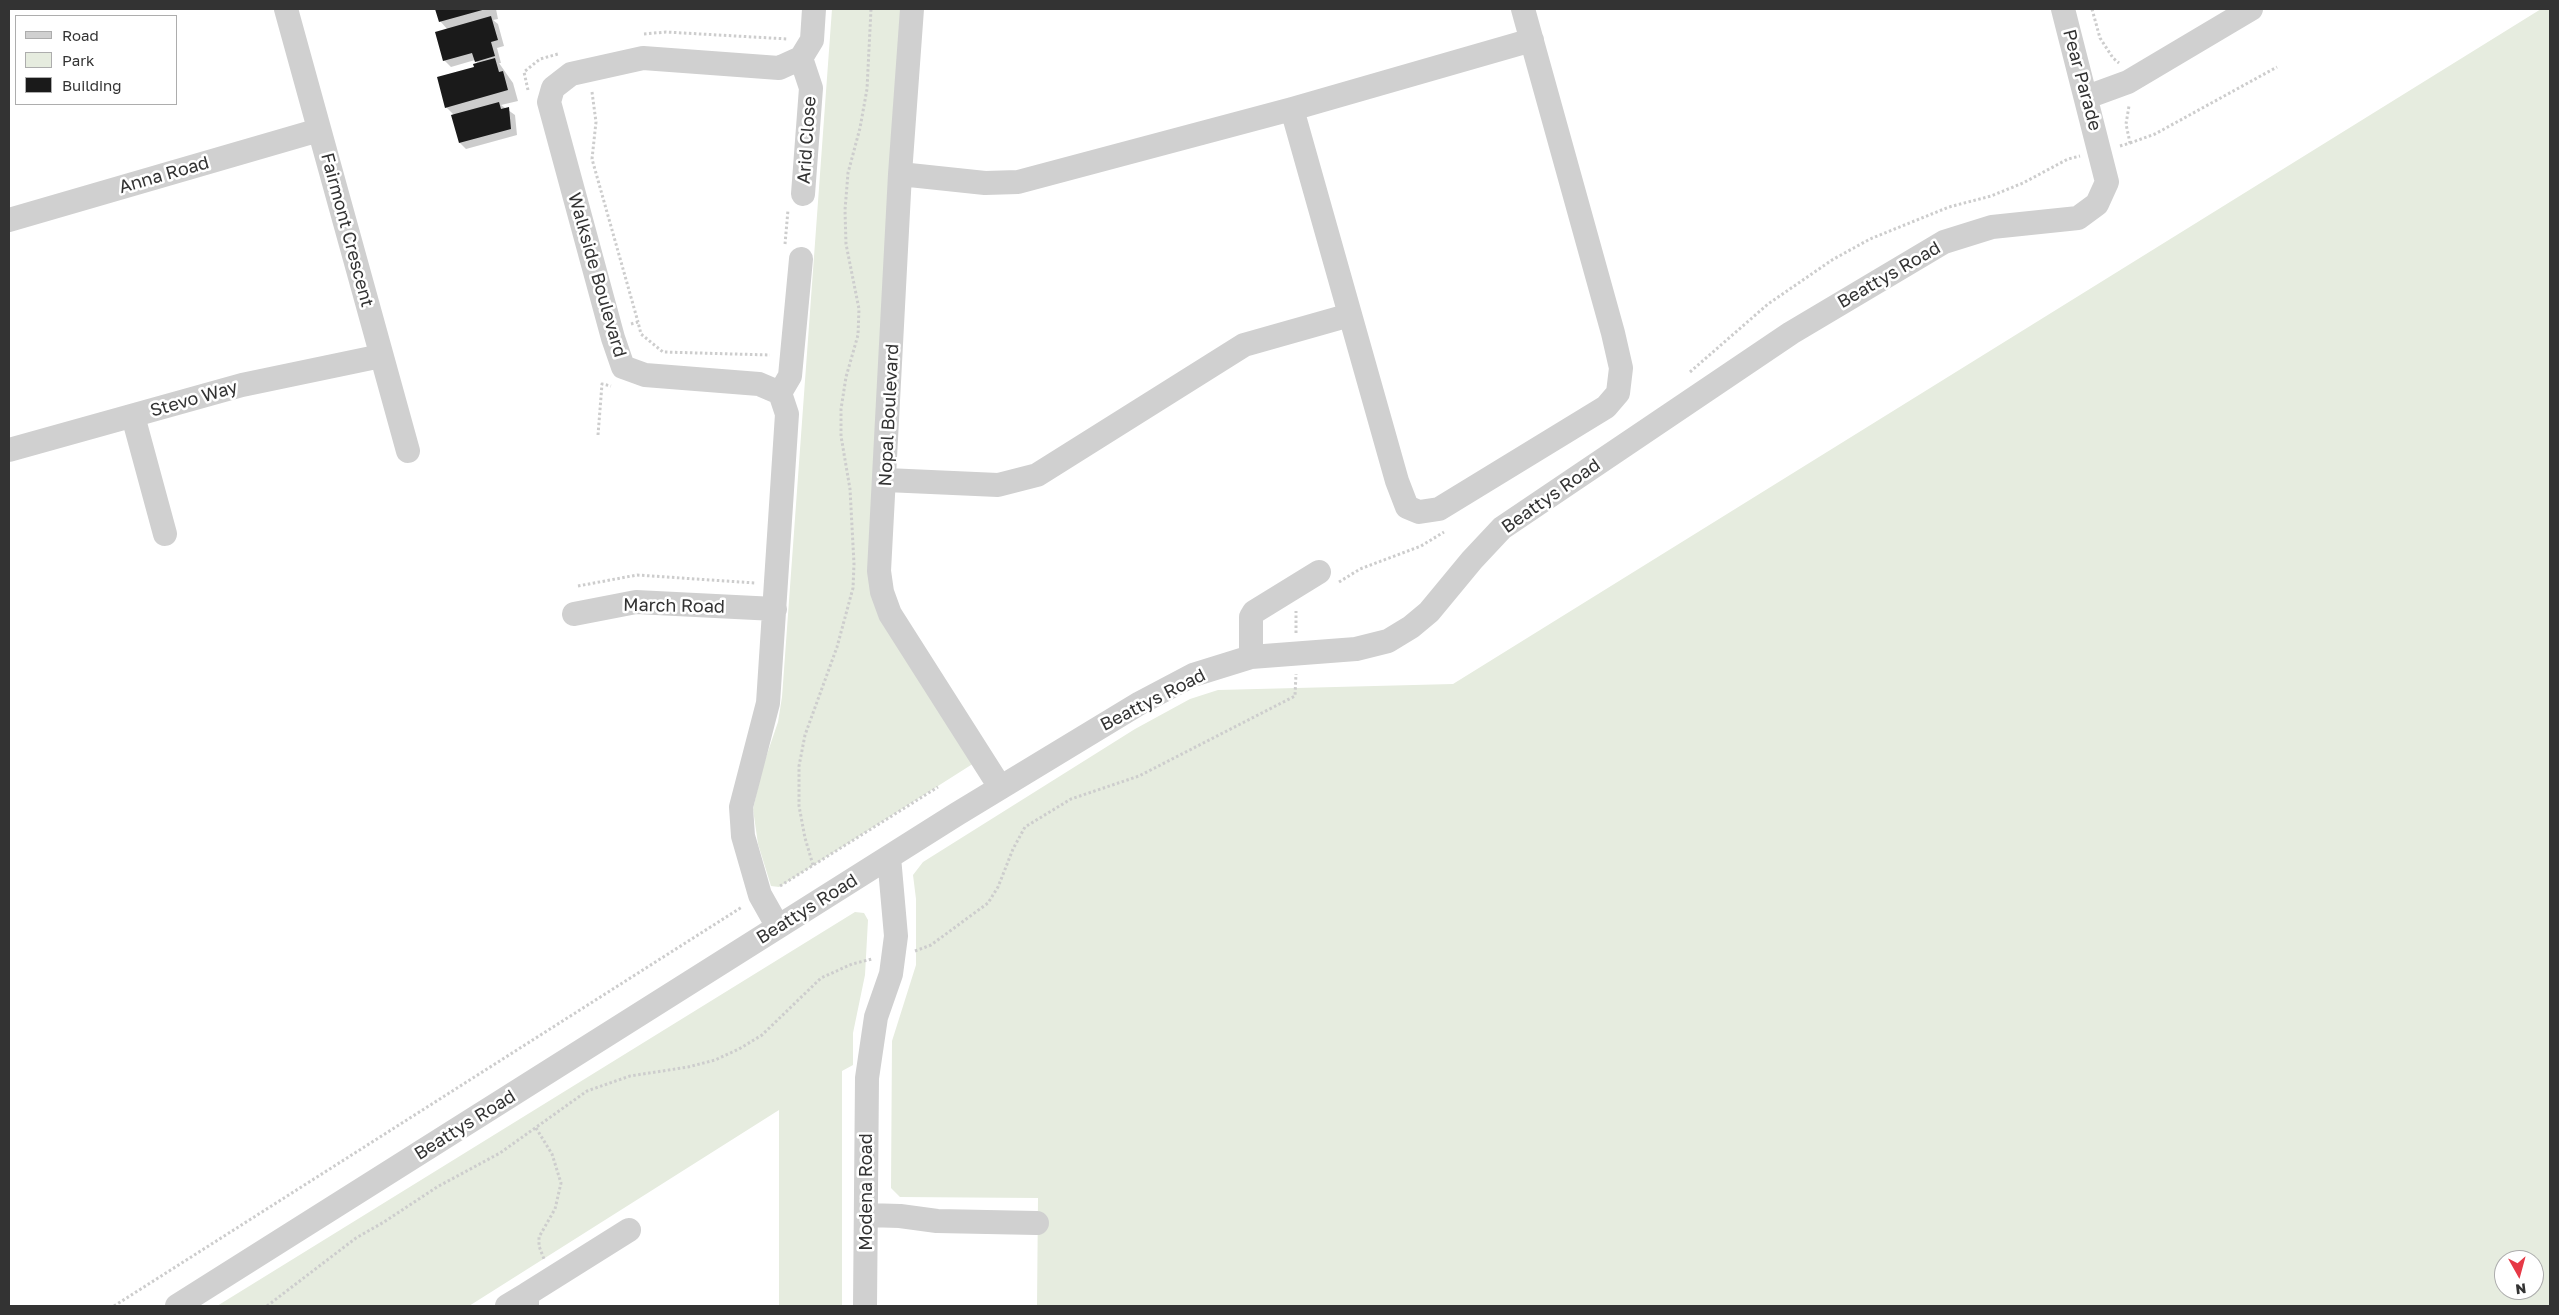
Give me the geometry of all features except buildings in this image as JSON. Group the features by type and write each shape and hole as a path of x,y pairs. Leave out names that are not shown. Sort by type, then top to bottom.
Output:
{"street":[{"name":"Fairmont Crescent","path":"286,9 408,451"},
{"path":"801,58 812,40 814,9"},
{"name":"Nopal Boulevard","path":"912,9 900,174 886,480 879,571 882,592 890,614 1000,787"},
{"path":"1292,109 1397,481 1407,507 1419,512 1439,509 1606,407 1618,393 1620,368 1613,333 1523,9"},
{"name":"Pear Parade","path":"2063,9 2101,151"},
{"path":"2086,98 2128,82 2251,9"},
{"path":"900,174 985,183 1018,182 1292,109 1532,40"},
{"name":"Walkside Boulevard","path":"780,393 759,384 645,375 623,367 611,330 549,102 553,88 571,74 643,58 779,68 801,58"},
{"name":"Arid Close","path":"801,58 811,88 803,194"},
{"name":"Anna Road","path":"9,220 319,130"},
{"name":"Beattys Road","path":"177,1306 1000,787 1140,703 1193,675 1251,657 1356,649 1388,641 1411,627 1429,612 1472,560 1502,528 1791,332 1944,242 1992,228 2078,218 2097,204 2107,182 2101,151"},
{"path":"778,928 747,899 741,807 768,703 764,608 787,414 780,393 790,376 802,259"},
{"path":"886,480 998,485 1037,475 1244,346 1350,315"},
{"name":"Stevo Way","path":"9,450 242,385 381,356"},
{"path":"133,416 165,534"},
{"path":"1251,657 1251,617 1254,612 1328,578"},
{"name":"March Road","path":"574,614 636,602 764,608"},
{"name":"Modena Road","path":"888,956 896,916 889,858"},
{"name":"Modena Road","path":"865,1306 867,1078 876,1017 891,974 883,914 873,881 866,872"},
{"path":"866,1221 900,1216 937,1221 1037,1223"},
{"path":"507,1306 527,1300 555,1276 629,1230"}],"path":[{"path":"813,865 804,838 799,806 799,766 805,735 837,647 853,588 854,564 850,489 841,436 841,410 846,377 858,335 859,309 846,244 845,210 848,173 860,128 867,89 871,9"},
{"path":"2092,9 2100,38 2113,58 2124,66 2131,96 2126,124 2130,143"},
{"path":"1689,373 1768,304 1832,260 1870,238 1949,207 1991,196 2023,183 2068,159 2130,143 2155,134 2277,67"},
{"path":"591,90 599,88"},
{"path":"802,259 784,260 789,194 803,194"},
{"path":"611,330 638,322 641,334 663,352 770,355"},
{"path":"598,435 601,376"},
{"path":"602,384 612,386"},
{"path":"1328,578 1360,569 1421,546 1447,530"},
{"path":"756,573 764,608"},
{"path":"267,1306 356,1238 437,1187 500,1153 580,1095 603,1084 630,1076 688,1067 714,1060 739,1049 762,1035 821,978 852,964 930,945 988,903 998,887 1025,827 1071,799 1138,776 1296,696 1296,608"},
{"path":"114,1306 747,899 778,887 938,787"},
{"path":"536,1128 552,1154 561,1183 555,1209 539,1237 543,1257 555,1276"}],"green space":[{"path":"832,9 912,9 879,571 982,758 779,887 771,886 758,844 753,809 763,766 778,722 782,697"},
{"path":"2541,9 2550,9 2550,1306 1037,1306 1038,1198 900,1197 891,1188 892,1041 916,965 916,899 913,875 923,862 1135,729 1190,699 1218,690 1453,684"},
{"path":"855,912 864,913 868,920 865,975 853,1033 853,1065 842,1071 842,1306 779,1306 779,1110 469,1306 217,1306"}]}
